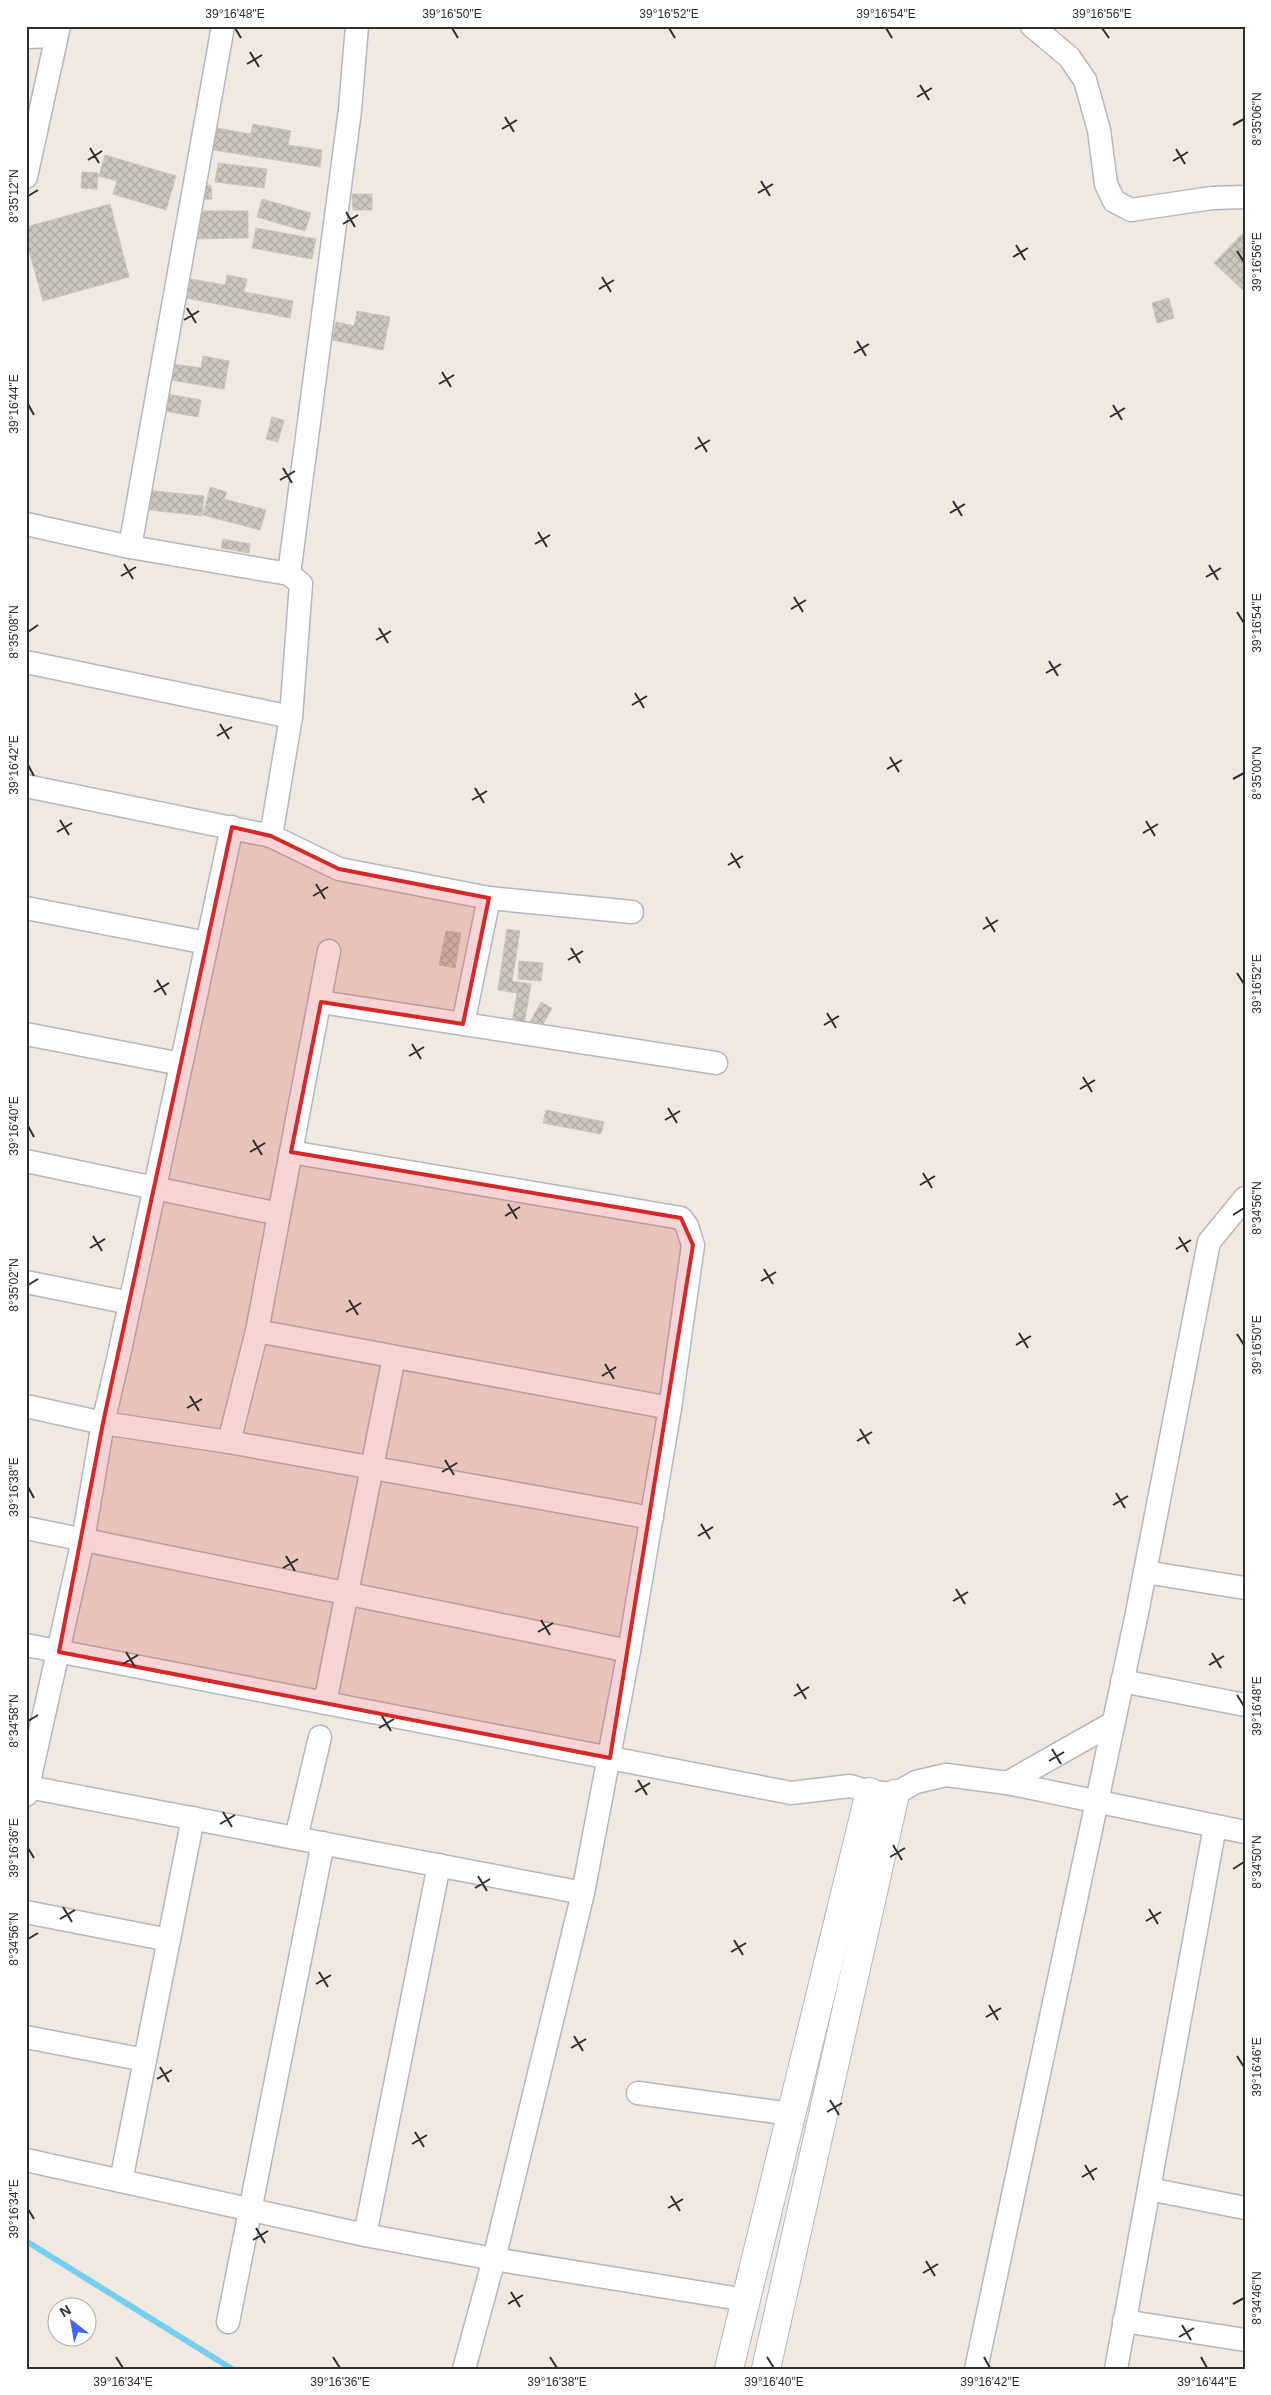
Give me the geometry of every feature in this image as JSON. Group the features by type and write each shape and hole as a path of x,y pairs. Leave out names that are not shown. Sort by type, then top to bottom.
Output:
{"street":[{"path":"130,547 223,26"},
{"path":"289,574 350,110 357,26"},
{"path":"1032,26 1069,57 1085,80 1099,130 1106,184 1114,202 1131,210 1212,198 1245,197"},
{"path":"26,37 58,31 26,177"},
{"path":"26,524 130,547 289,574 302,584 291,717 271,836"},
{"path":"26,662 291,717"},
{"path":"26,786 271,836 339,869 489,898 632,912"},
{"path":"232,827 103,1422 83,1540 27,1791 193,1818 583,1893"},
{"path":"463,1024 489,898"},
{"path":"26,908 207,943"},
{"path":"229,1442 257,1331 290,1152 321,1002 329,951"},
{"path":"321,1002 716,1062"},
{"path":"26,1034 181,1064"},
{"path":"290,1152 681,1218 687,1226 693,1245 652,1518 610,1758 583,1893 494,2259 464,2369"},
{"path":"26,1161 278,1214"},
{"path":"976,2369 1145,1572 1209,1242 1245,1198"},
{"path":"26,1282 130,1303"},
{"path":"257,1331 670,1408"},
{"path":"325,1703 394,1357"},
{"path":"26,1406 103,1422 229,1442 652,1518"},
{"path":"26,1528 629,1650"},
{"path":"1145,1572 1245,1588"},
{"path":"26,1646 791,1792 850,1786 882,1793 946,1775 1007,1782 1245,1832"},
{"path":"1122,1682 1245,1704"},
{"path":"1007,1782 1113,1723"},
{"path":"296,1838 320,1737"},
{"path":"729,2369 790,2114 882,1793"},
{"path":"766,2369 882,1793"},
{"path":"121,2181 193,1818"},
{"path":"1116,2369 1215,1826"},
{"path":"228,2322 323,1843"},
{"path":"365,2235 439,1865"},
{"path":"26,1912 169,1940"},
{"path":"26,2037 145,2060"},
{"path":"638,2093 790,2114"},
{"path":"26,2160 365,2235 494,2259 746,2300"},
{"path":"1149,2189 1245,2208"},
{"path":"1124,2321 1245,2340"}],"highlighted area":[{"path":"232,827 271,836 339,869 489,898 463,1024 321,1002 291,1152 681,1218 693,1245 610,1758 59,1652 103,1423"}],"building":[{"path":"253,124 291,131 288,145 322,150 320,167 207,149 210,127 251,134"},
{"path":"105,155 176,176 166,210 113,194 117,181 99,176"},
{"path":"218,163 267,169 264,188 215,182"},
{"path":"82,172 98,173 97,189 81,188"},
{"path":"211,185 212,199 191,200 190,186"},
{"path":"352,194 372,194 372,210 353,210"},
{"path":"262,199 311,213 305,231 257,217"},
{"path":"110,204 129,277 43,301 26,240 26,227"},
{"path":"194,211 248,211 248,238 194,239"},
{"path":"256,228 316,239 312,259 252,248"},
{"path":"1245,231 1245,292 1214,263"},
{"path":"227,275 247,279 244,292 293,301 290,318 181,297 185,278 225,285"},
{"path":"1169,298 1174,318 1157,323 1152,303"},
{"path":"357,311 390,317 383,350 332,340 336,322 354,326"},
{"path":"203,356 229,361 224,389 164,379 167,363 201,368"},
{"path":"162,393 201,400 198,417 159,410"},
{"path":"272,417 284,420 278,442 266,439"},
{"path":"210,487 227,492 224,499 266,510 260,530 203,515"},
{"path":"144,490 204,496 202,516 142,509"},
{"path":"223,539 250,544 249,553 221,548"},
{"path":"507,929 520,931 512,981 531,984 524,1025 512,1023 517,993 498,990"},
{"path":"446,931 461,933 455,968 439,965"},
{"path":"519,961 543,963 541,981 518,979"},
{"path":"541,1002 552,1008 541,1028 530,1022"},
{"path":"546,1110 604,1122 601,1134 543,1123"}],"waterway":[{"path":"26,2241 232,2369"}]}
